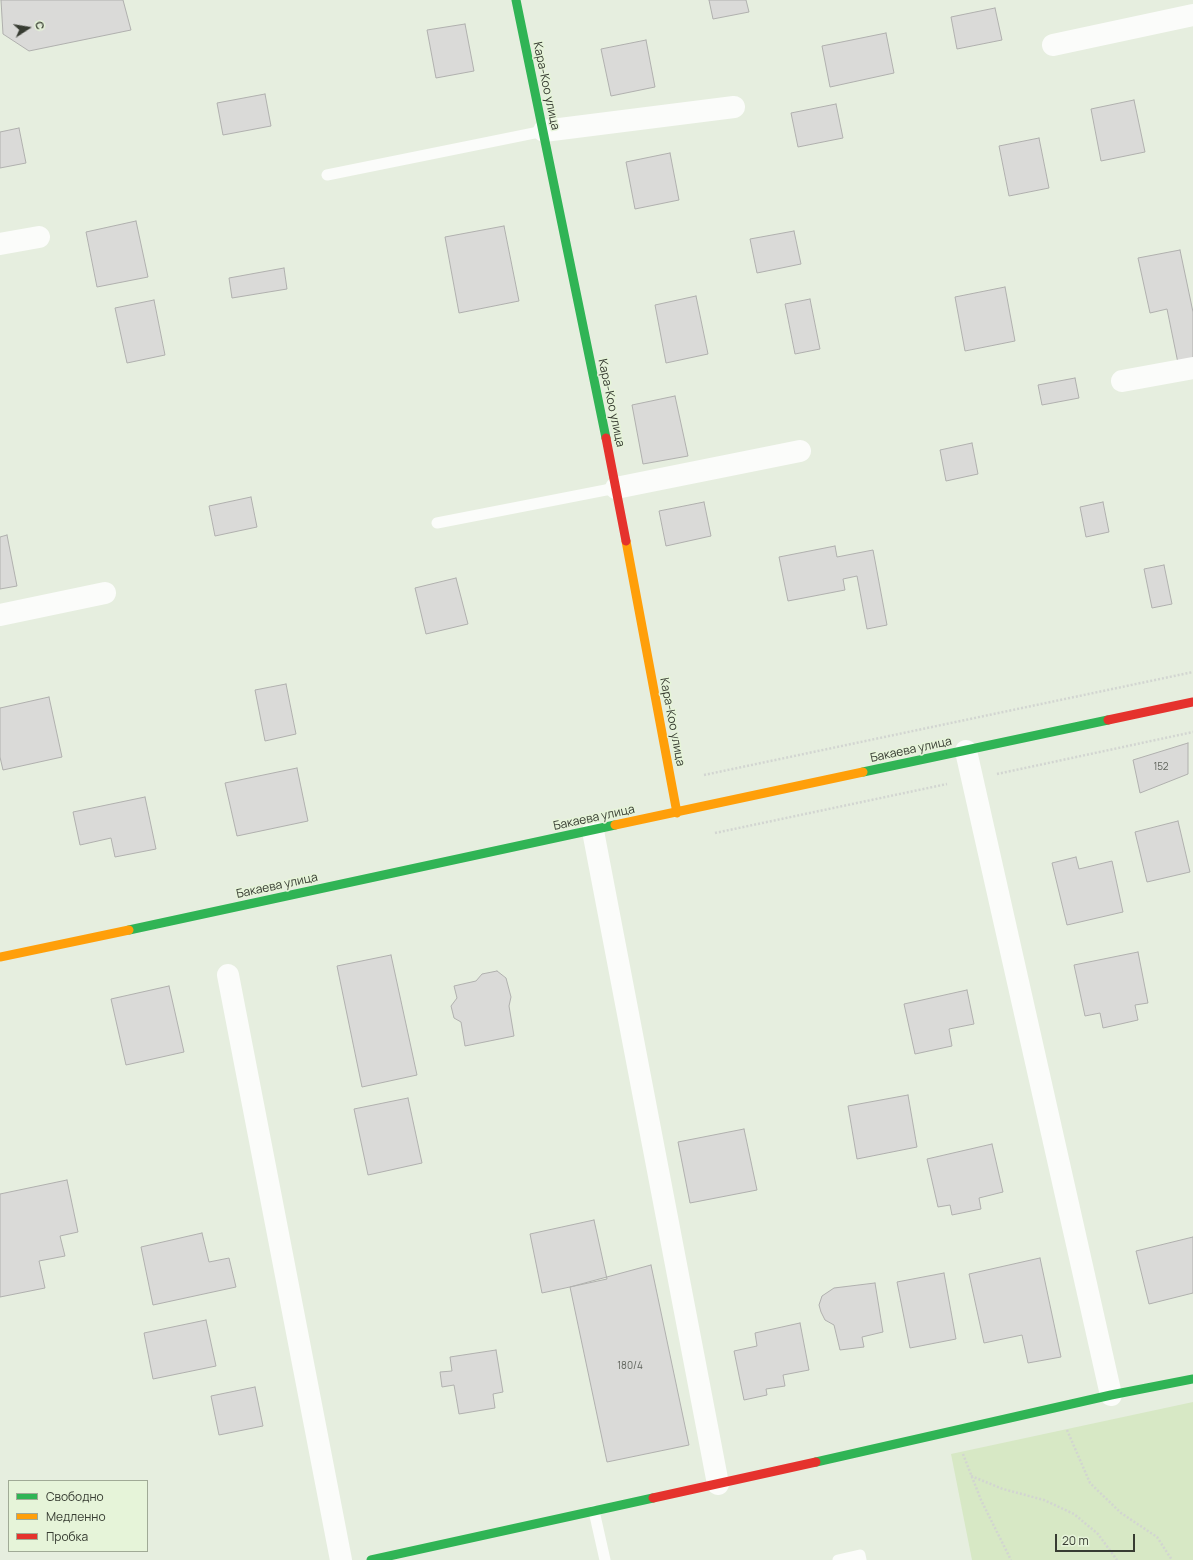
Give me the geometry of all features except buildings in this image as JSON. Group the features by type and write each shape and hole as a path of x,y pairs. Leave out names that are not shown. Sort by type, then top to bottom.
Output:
{"street":[{"name":"Кара-Коо улица","path":"516,0 616,488 677,813"},
{"path":"1053,45 1193,15"},
{"path":"544,131 734,107"},
{"path":"0,244 39,237"},
{"path":"1122,381 1193,368"},
{"path":"616,488 800,451"},
{"path":"0,615 105,593"},
{"name":"Бакаева улица","path":"0,958 1193,702"},
{"path":"966,751 1111,1395"},
{"path":"593,830 718,1484"},
{"path":"228,975 341,1560"},
{"path":"371,1560 954,1432 1111,1395 1193,1379"}],"lane":[{"path":"326,175 544,131"},
{"path":"437,523 616,488"},
{"path":"594,1511 605,1560"},
{"path":"838,1560 860,1555 861,1560"}],"path":[{"path":"704,775 1193,672"},
{"path":"990,775 1193,732"},
{"path":"715,833 950,784"},
{"path":"1057,1408 1090,1483 1121,1513 1157,1537 1172,1560"},
{"path":"954,1432 971,1476 1011,1560"},
{"path":"971,1476 1003,1489 1044,1500 1074,1514 1098,1534 1117,1560"}],"green space":[{"path":"1193,1402 1193,1560 972,1560 951,1454"}],"traffic: fast":[{"path":"516,0 606,438"},
{"path":"863,772 1108,720"},
{"path":"129,930 615,825"},
{"path":"816,1462 1111,1395 1193,1379"},
{"path":"371,1560 653,1498"}],"traffic: slow":[{"path":"626,541 677,813"},
{"path":"615,825 863,772"},
{"path":"0,957 129,930"}],"traffic: jam":[{"path":"606,438 626,541"},
{"path":"1108,720 1193,702"},
{"path":"653,1498 816,1462"}]}
